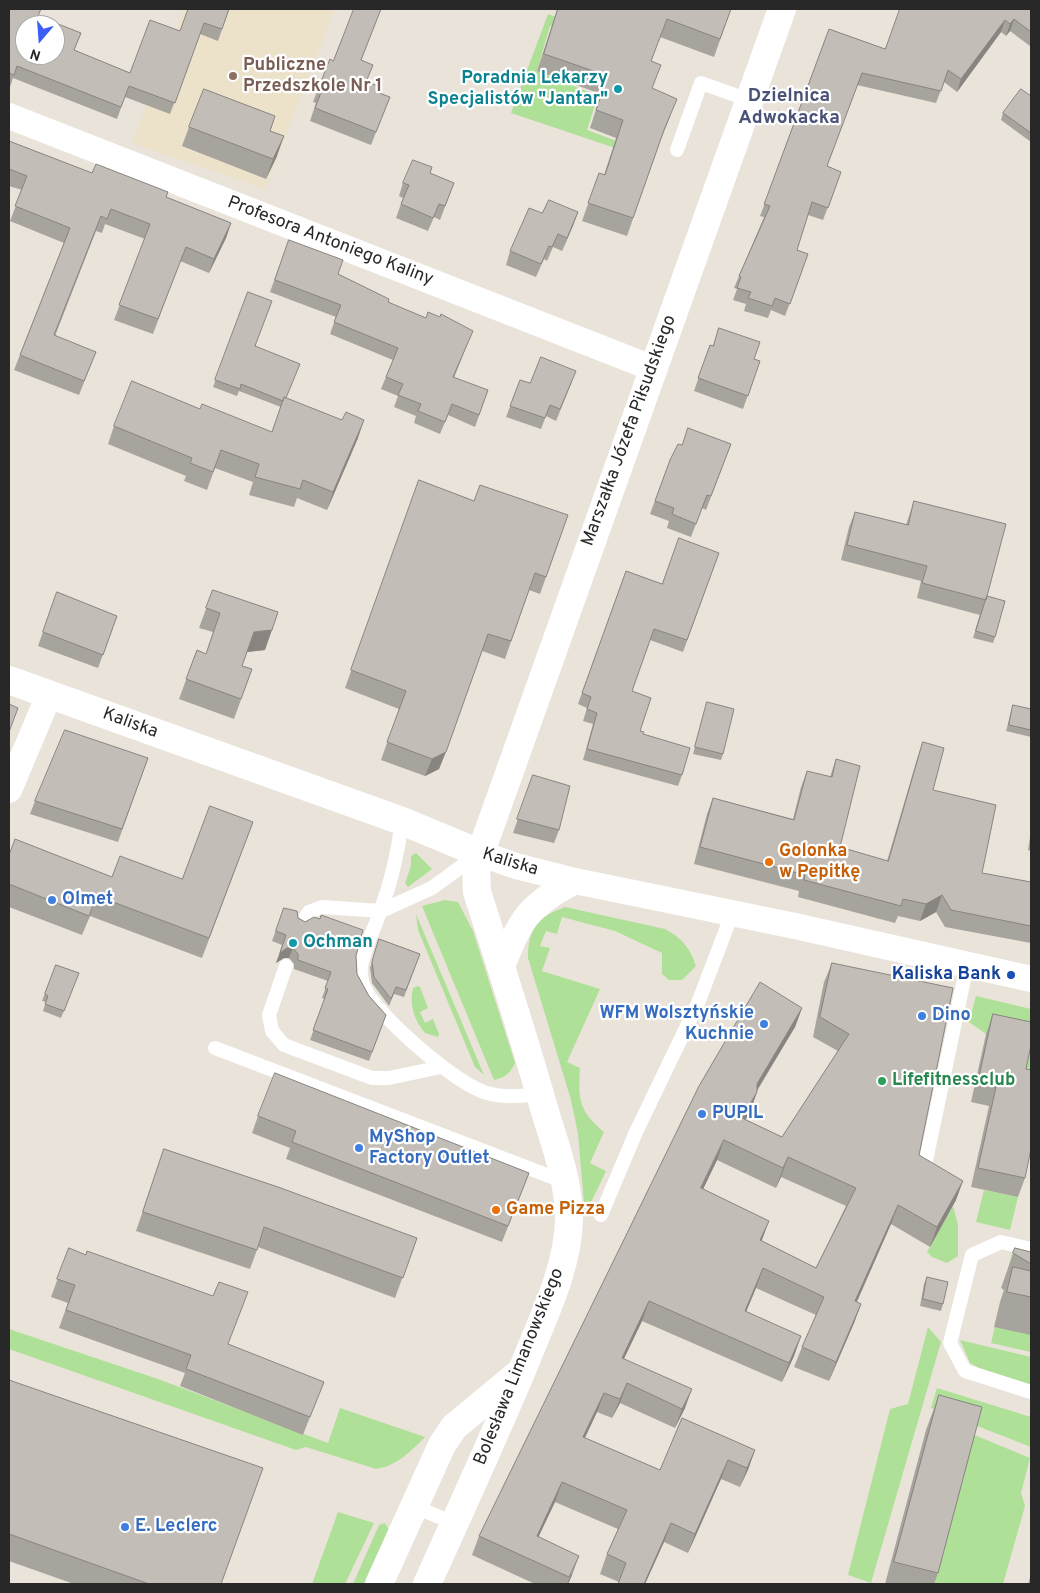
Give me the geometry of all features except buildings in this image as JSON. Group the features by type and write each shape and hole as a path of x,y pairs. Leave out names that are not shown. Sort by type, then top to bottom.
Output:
{"street":[{"name":"Marszałka Józefa Piłsudskiego","path":"479,854 782,9"},
{"name":"Profesora Antoniego Kaliny","path":"9,116 652,368"},
{"name":"Kaliska","path":"9,680 402,821 479,854 516,866 575,881 795,926 1031,979"},
{"path":"9,790 48,694"},
{"name":"Bolesława Limanowskiego","path":"427,1584 521,1372 545,1313 566,1250 569,1218 565,1182 540,1094 476,892 475,882 479,854"},
{"path":"501,969 519,928 528,913 546,896 575,881"},
{"path":"379,1584 442,1444 454,1427 521,1372"}],"lane":[{"path":"677,150 701,83 749,100"},
{"path":"402,821 394,869 361,968 363,987 371,999 442,1067 486,1093 512,1096 540,1094"},
{"path":"302,924 309,912 322,907 381,911 432,888 479,854"},
{"path":"601,1215 636,1132 698,1003 732,914"},
{"path":"924,1170 967,965"},
{"path":"286,966 269,1015 272,1031 284,1045 372,1078 381,1079 442,1067"},
{"path":"215,1048 565,1182"},
{"path":"1031,1249 1001,1242 972,1255 950,1343 965,1371 1031,1392"},
{"path":"414,1506 454,1523"}],"shaded area":[{"name":"Publiczne Przedszkole Nr 1","path":"184,9 335,9 265,189 132,143"}],"green space":[{"path":"548,14 562,19 559,29 550,26 537,71 598,96 587,130 630,146 627,152 511,113"},
{"path":"416,853 432,869 408,887 405,883 411,866 411,856"},
{"path":"445,900 458,902 473,931 515,1063 509,1072 498,1079 494,1080 422,906"},
{"path":"565,907 665,929 685,944 696,966 682,980 669,980 662,974 662,953 615,931 562,917 557,934 546,931 540,946 550,948 542,971 600,989 567,1062 580,1068 579,1089 582,1104 589,1118 604,1132 590,1163 606,1171 585,1215 578,1134 571,1100 528,958 530,939 536,925 548,915"},
{"path":"416,914 484,1075 475,1067 418,930"},
{"path":"420,987 428,1008 420,1012 425,1023 433,1019 439,1034 438,1037 425,1033 415,1017 412,1006 412,994 413,988"},
{"path":"976,996 1031,1009 1031,1091 1019,1089 1029,1043 986,1034 969,1022"},
{"path":"984,1190 1018,1197 1010,1230 976,1222"},
{"path":"953,1206 958,1225 958,1256 947,1263 932,1257 927,1252"},
{"path":"1012,1253 1031,1258 1031,1352 991,1343"},
{"path":"928,1327 941,1342 871,1583 848,1575 890,1409 908,1404"},
{"path":"9,1329 158,1379 328,1443 340,1408 425,1437 391,1465 376,1469 306,1447 296,1450 9,1349"},
{"path":"960,1340 1031,1357 1031,1385 979,1368 970,1363"},
{"path":"937,1388 1031,1417 1031,1447 931,1408"},
{"path":"972,1434 1030,1458 1021,1493 1025,1506 1003,1584 931,1584"},
{"path":"338,1512 374,1523 345,1584 312,1584"},
{"path":"385,1523 389,1530 368,1579 363,1584 353,1584 379,1525"}],"place":[{"name":"Publiczne Przedszkole Nr 1","path":"233,76"},
{"name":"Poradnia Lekarzy Specjalistów \"Jantar\"","path":"618,89"},
{"name":"Golonka w Pepitkę","path":"769,862"},
{"name":"Olmet","path":"52,900"},
{"name":"Ochman","path":"293,943"},
{"name":"Kaliska Bank","path":"1011,975"},
{"name":"Dino","path":"922,1016"},
{"name":"WFM Wolsztyńskie Kuchnie","path":"764,1024"},
{"name":"Lifefitnessclub","path":"882,1081"},
{"name":"PUPIL","path":"702,1114"},
{"name":"MyShop Factory Outlet","path":"359,1148"},
{"name":"Game Pizza","path":"496,1210"},
{"name":"E. Leclerc","path":"125,1527"}],"district":[{"name":"Dzielnica Adwokacka","path":"789,108"}]}
